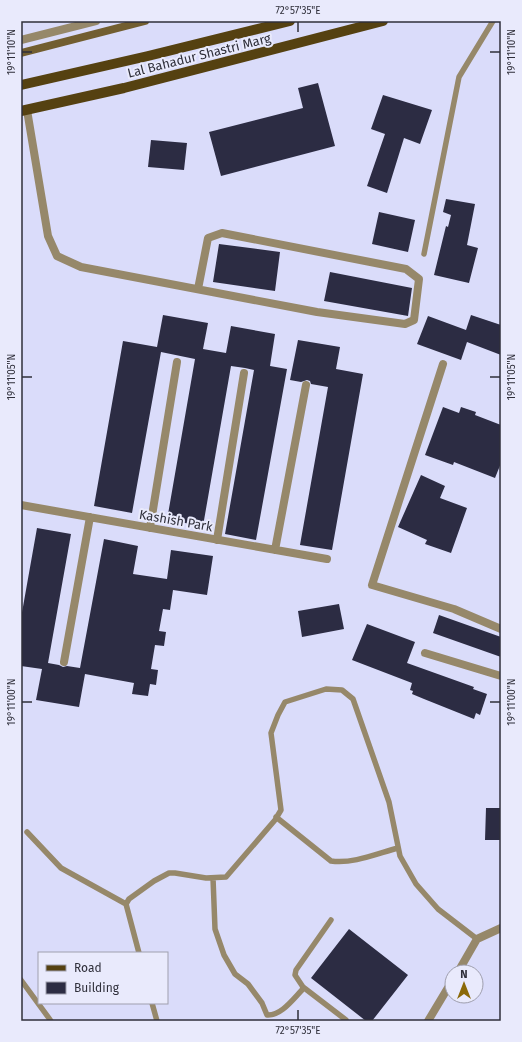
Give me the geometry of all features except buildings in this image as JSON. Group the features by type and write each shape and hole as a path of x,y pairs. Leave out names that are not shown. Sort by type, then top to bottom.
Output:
{"main road":[{"name":"Lal Bahadur Shastri Marg","path":"21,86 155,55 290,21"},
{"name":"Lal Bahadur Shastri Marg","path":"24,110 124,88 383,21"}],"street":[{"path":"21,40 74,24 96,21"},
{"path":"21,53 145,21"},
{"path":"24,110 48,236 58,256 81,266 198,289 317,312 405,324 414,320 419,279 406,269 222,233 208,238 198,289"},
{"path":"150,528 177,362"},
{"path":"443,364 372,585 454,609 501,629"},
{"path":"217,540 244,373"},
{"path":"275,550 306,385"},
{"name":"Kashish Park","path":"21,505 327,559"},
{"path":"64,662 90,517"},
{"path":"425,653 501,676"},
{"path":"463,964 477,940 501,928"},
{"path":"428,1021 444,994"}],"lane":[{"path":"424,254 459,77 493,21"},
{"path":"126,904 129,899 154,881 169,873 206,878 226,877 276,818 281,810 271,733 285,702 326,689 342,690 354,699 389,802 400,856 416,884 438,909 477,940"},
{"path":"276,818 331,861 350,861 398,848"},
{"path":"27,832 61,868 126,904 139,952"},
{"path":"214,878 215,929 224,955 235,974 248,984 262,1003 267,1015 272,1016 279,1012 303,987"},
{"path":"331,920 296,970 295,975 303,987 346,1020"},
{"path":"21,980 38,1002"},
{"path":"39,1004 52,1021"},
{"path":"152,1004 157,1021"}]}
